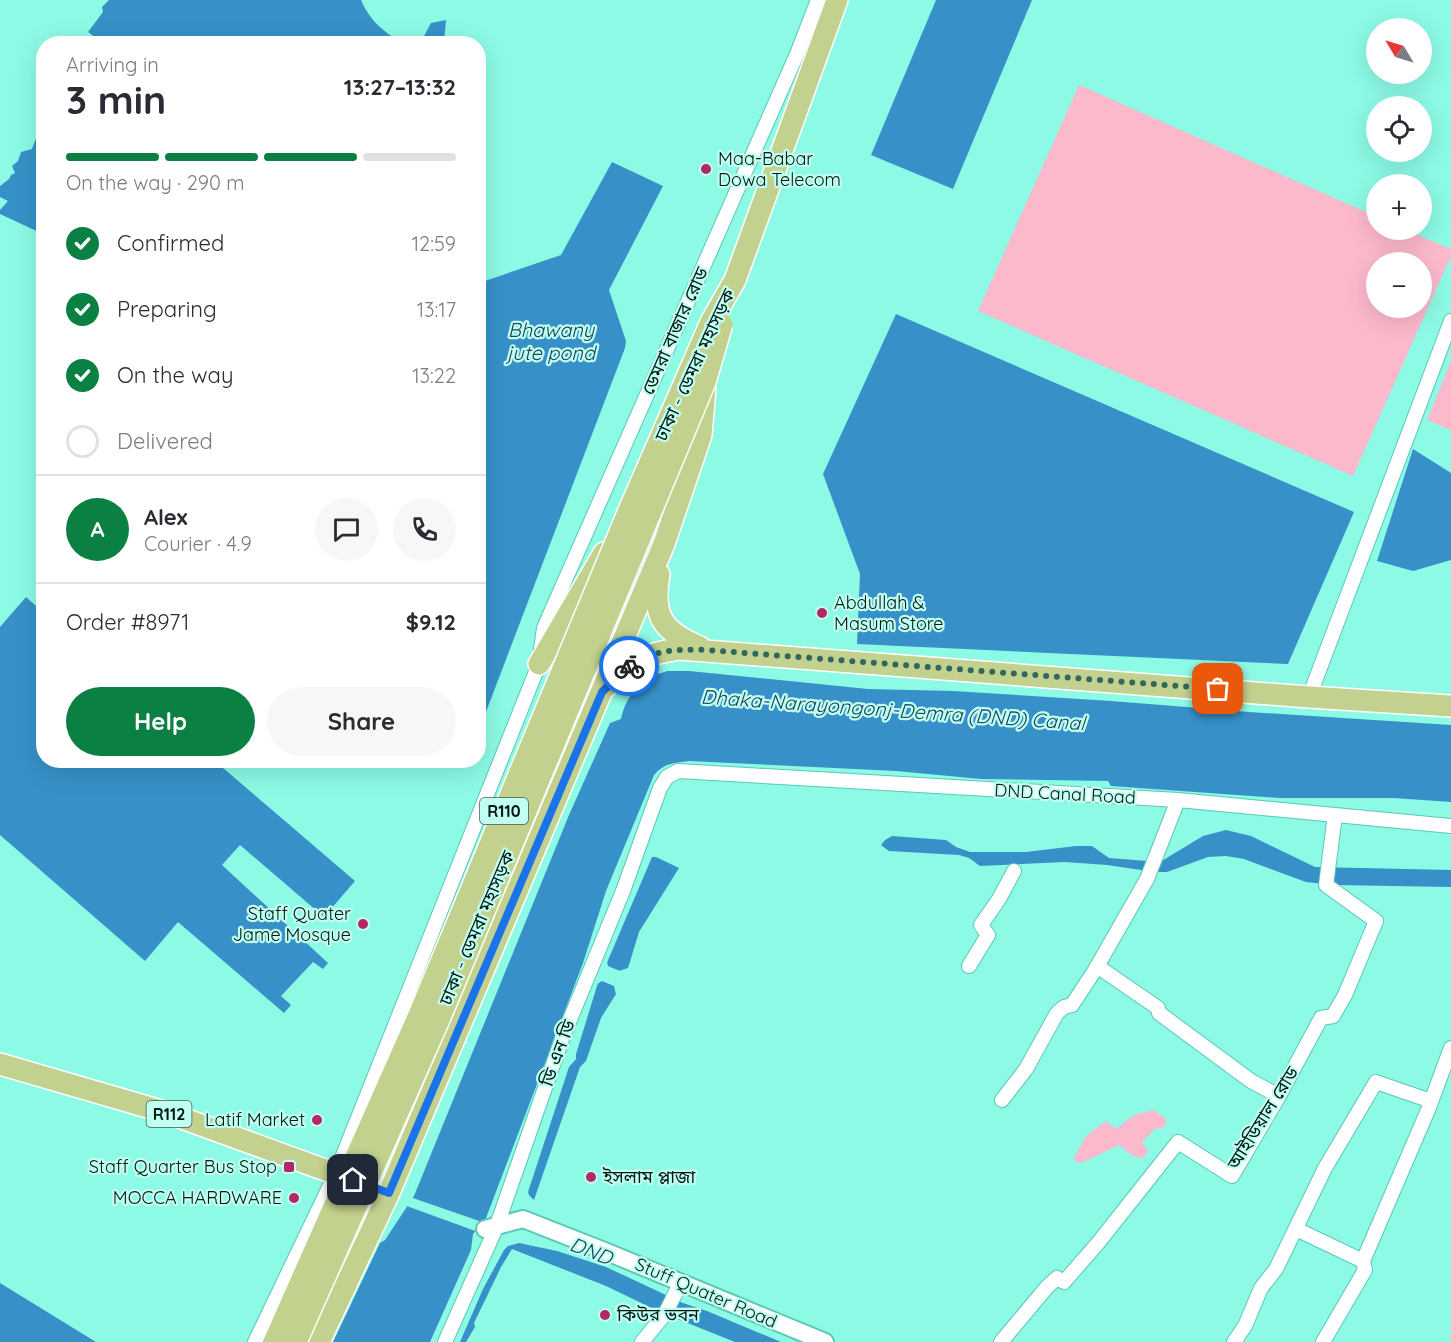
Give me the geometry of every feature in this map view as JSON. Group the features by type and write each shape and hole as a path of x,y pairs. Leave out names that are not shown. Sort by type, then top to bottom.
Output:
{"main road":[{"path":"735,280 837,0"},
{"name":"ঢাকা - ডেমরা মহাসড়ক","path":"296,1342 438,1022 705,382 735,280"},
{"name":"ঢাকা - ডেমরা মহাসড়ক","path":"274,1342 419,1015 630,508 711,322 735,280"},
{"path":"319,1342 394,1195 664,544 701,435 705,382"},
{"path":"539,664 630,508"},
{"path":"664,544 656,596 662,620 670,632 706,650"},
{"path":"602,692 624,669 652,653 679,649 1309,697 1451,705"},
{"name":"R112","path":"0,1064 168,1113 336,1173"},
{"path":"336,1173 394,1195"}],"street":[{"name":"ডেমরা বাজার রোড","path":"255,1342 336,1173 539,664 544,628 819,0"},
{"path":"1309,697 1451,321"},
{"name":"DND Canal Road","path":"678,771 1178,800 1451,826"},
{"name":"ডি এন ডি","path":"445,1342 623,891 660,788 667,777 678,771"},
{"path":"1002,1100 1026,1069 1057,1013 1064,1007 1072,1005 1097,966 1149,875 1178,800"},
{"name":"আইডিয়াল রোড","path":"1001,1342 1047,1287 1057,1278 1064,1282 1178,1142 1232,1176 1322,1018 1333,1016 1345,995 1376,921 1326,885 1335,815"},
{"path":"969,966 988,935 981,925 999,899 1014,871"},
{"path":"1097,966 1158,1008 1159,1013 1251,1081 1279,1096"},
{"path":"1323,1342 1365,1270 1363,1261 1451,1048"},
{"path":"1234,1342 1245,1326 1261,1288 1276,1269 1343,1135 1376,1082 1431,1101"},
{"name":"Stuff Quater Road","path":"490,1228 523,1219 677,1290 825,1342"},
{"path":"1296,1228 1363,1261"},
{"path":"642,1342 665,1314 677,1290"}],"shaded area":[{"path":"1079,85 1366,212 1366,240 1430,240 1451,249 1451,256 1432,299 1432,252 1366,252 1366,318 1423,318 1353,476 978,311"},
{"path":"1451,361 1451,430 1427,420"},
{"path":"1154,1110 1166,1119 1165,1127 1155,1129 1142,1142 1148,1151 1143,1158 1133,1156 1119,1145 1081,1163 1073,1160 1086,1136 1106,1121 1116,1129 1134,1115"}],"water":[{"path":"109,0 361,0 368,14 392,36 94,36 88,32 103,12 102,7"},
{"path":"936,0 1032,0 953,189 871,155"},
{"path":"446,20 445,36 424,36 431,23"},
{"path":"36,138 36,231 0,214 0,210 8,201 0,197 0,186 15,173 12,166 18,161 21,152 32,149"},
{"name":"Bhawany jute pond","path":"612,162 663,186 609,290 626,341 625,348 486,712 486,281 561,255"},
{"path":"896,314 1354,512 1288,664 857,644 860,574 823,474"},
{"path":"1413,449 1451,473 1451,560 1413,571 1377,561"},
{"path":"26,597 36,606 36,768 223,768 355,881 324,917 240,845 222,865 328,963 323,969 313,962 281,996 291,1005 284,1013 178,922 145,961 0,835 0,627"},
{"name":"Dhaka-Narayongonj-Demra (DND) Canal","path":"667,671 689,671 868,689 953,691 1451,725 1451,802 1394,798 1280,798 1111,786 1108,781 981,779 896,771 689,761 666,766 654,775 606,891 583,963 486,1218 473,1234 471,1250 430,1342 333,1342 380,1243 385,1240 414,1196 569,815 610,723 621,719 630,696 643,681 650,676"},
{"path":"1226,830 1251,836 1315,867 1451,870 1451,887 1334,885 1306,882 1244,859 1226,856 1208,857 1167,872 1155,872 1065,862 980,866 969,858 959,855 889,851 881,845 892,836 946,840 970,852 1026,852 1092,846 1109,858 1160,862 1203,836"},
{"path":"652,857 679,868 639,932 628,968 619,971 615,986 616,994 601,1018 586,1061 580,1067 534,1200 528,1192 569,1067 576,1059 597,986"},
{"path":"519,1243 557,1251 606,1267 683,1303 781,1342 735,1342 660,1312 606,1286 512,1249 474,1323 475,1327 466,1342 460,1342 483,1289 504,1250 508,1246"},
{"path":"0,1283 96,1342 0,1342"}],"pier":[{"path":"606,958 608,966 620,971 629,969 621,974 616,994 614,986 602,981 594,986"},
{"path":"410,1197 485,1223 478,1232 404,1205"}],"way so far":[{"path":"629,666 652,653 679,649 706,650 1218,689"}],"place":[{"name":"Maa-Babar Dowa Telecom","path":"706,169"},
{"name":"Abdullah & Masum Store","path":"822,613"},
{"name":"Staff Quater Jame Mosque","path":"363,924"},
{"name":"Latif Market","path":"317,1120"},
{"name":"Staff Quarter Bus Stop","path":"289,1167"},
{"name":"ইসলাম প্লাজা","path":"591,1177"},
{"name":"MOCCA HARDWARE","path":"294,1198"},
{"name":"কিউর ভবন","path":"605,1315"}],"route":[{"path":"353,1180 389,1193 602,692 629,666"}],"water label":[{"name":"DND","path":"591,1251"}]}
